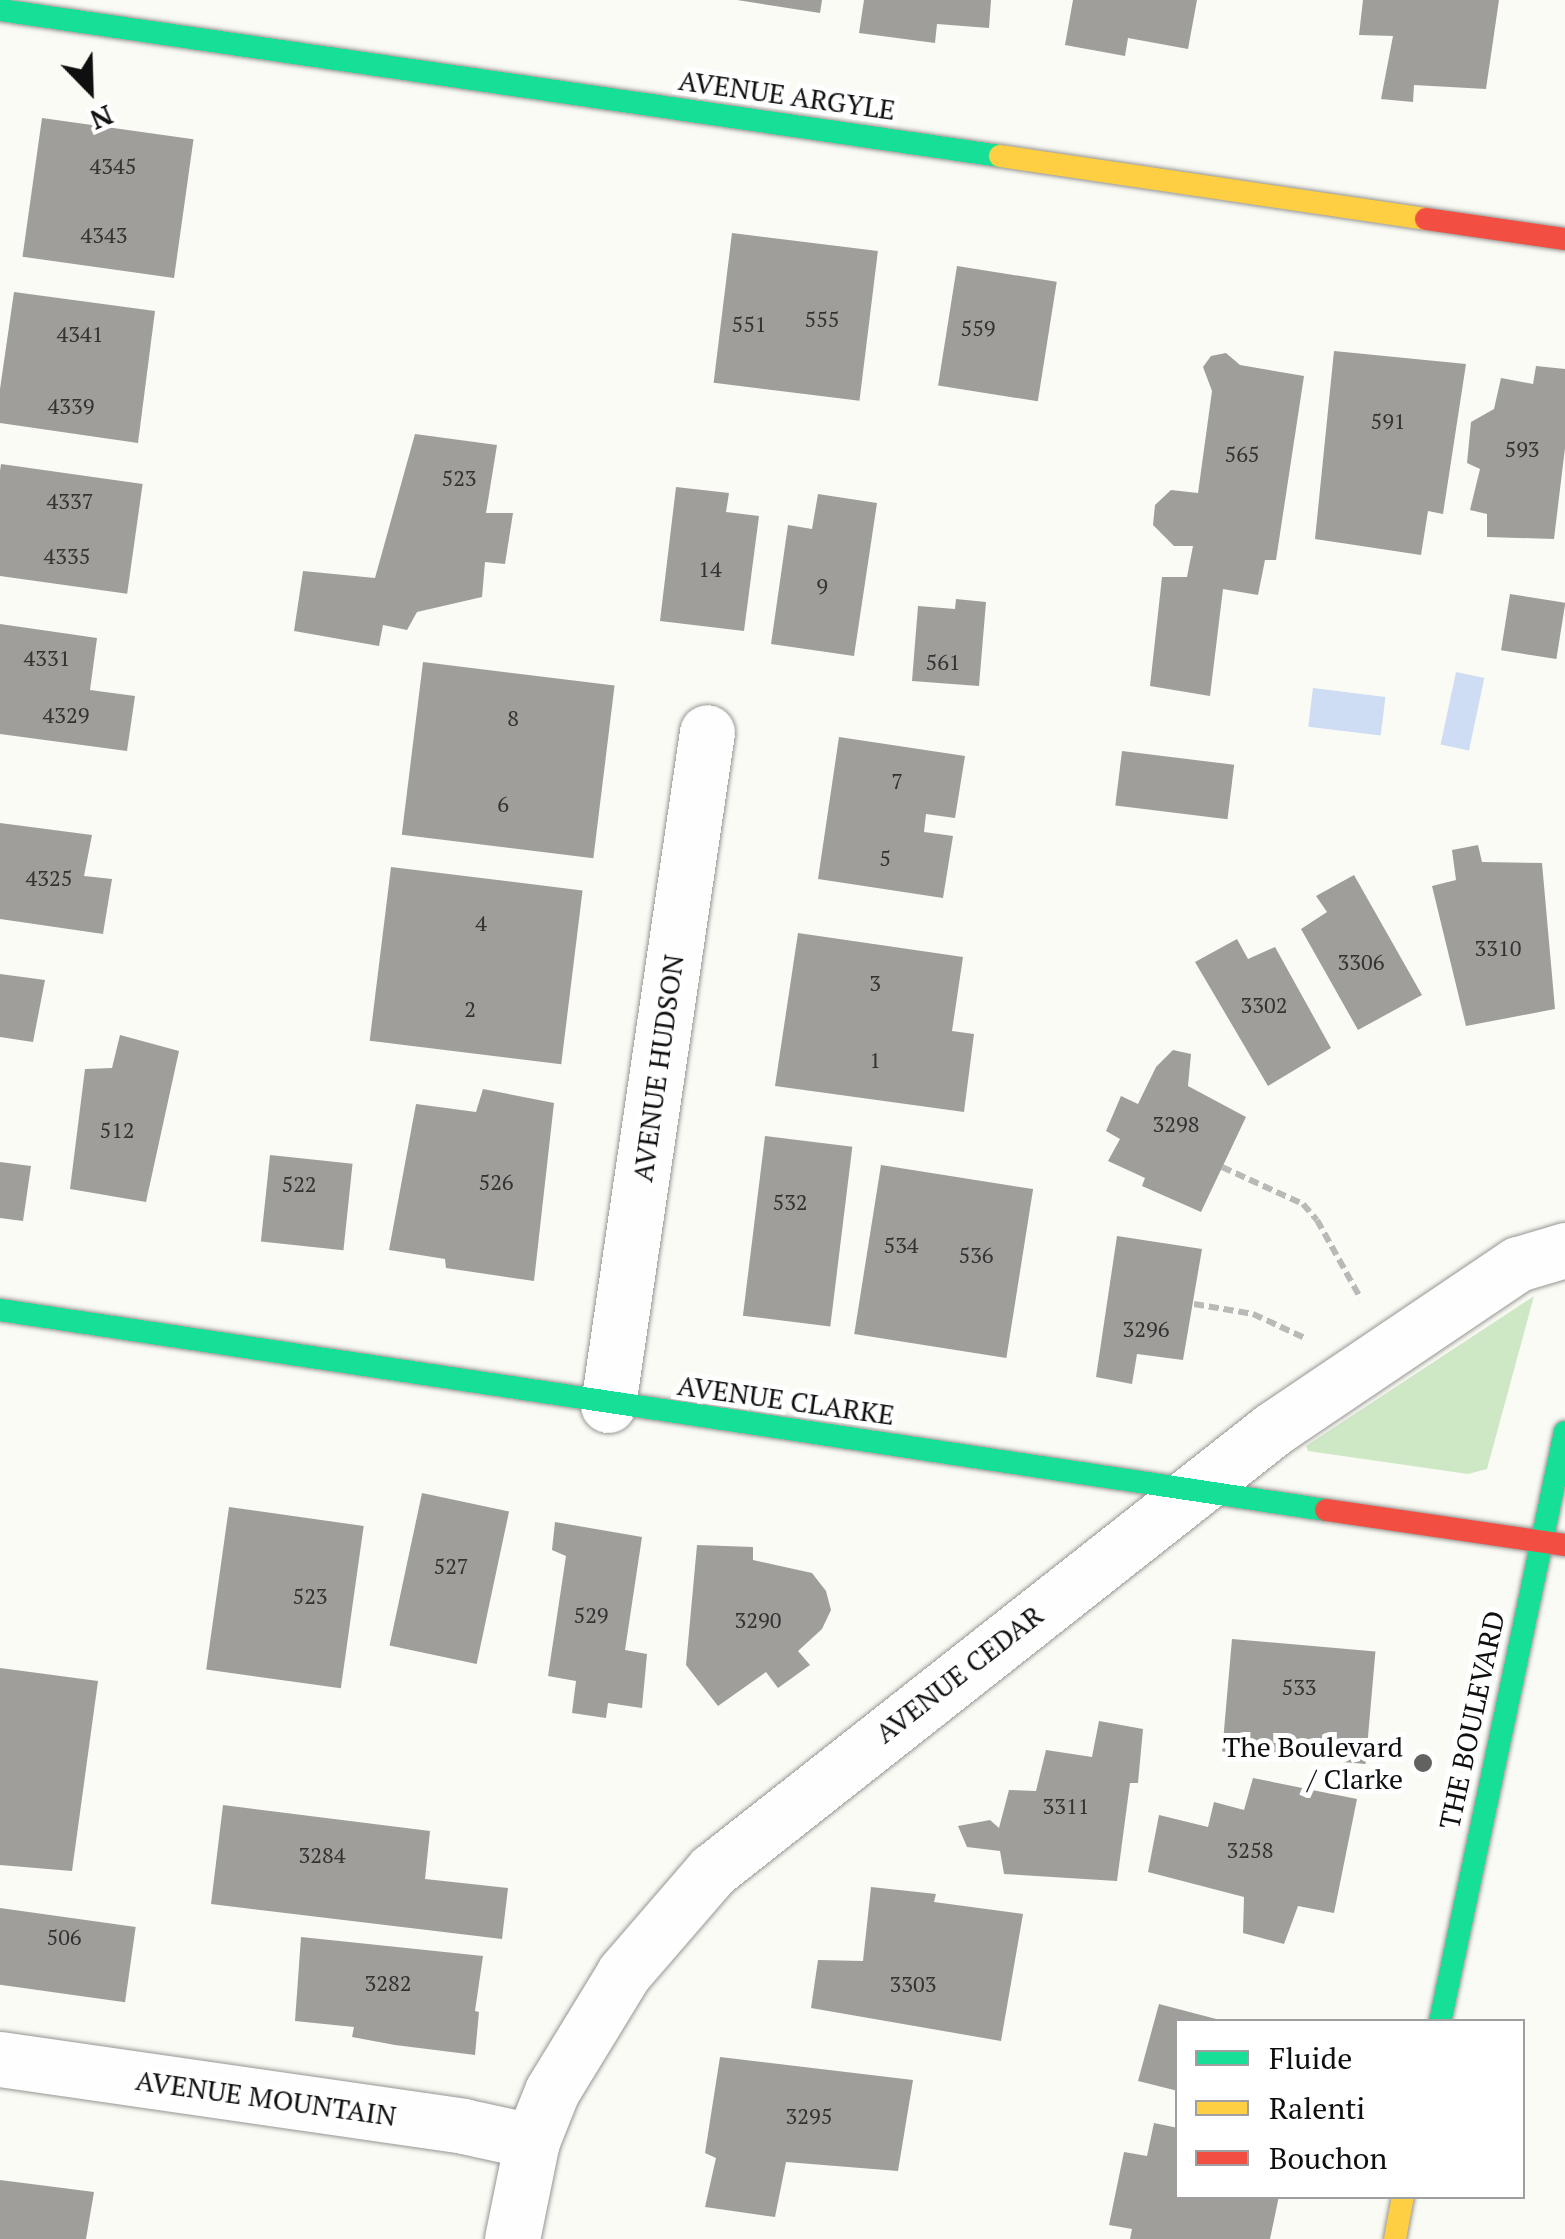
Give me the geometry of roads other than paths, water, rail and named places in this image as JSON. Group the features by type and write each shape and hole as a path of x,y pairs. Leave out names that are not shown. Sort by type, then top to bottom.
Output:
{"street":[{"name":"AVENUE ARGYLE","path":"0,10 1565,239"},
{"name":"AVENUE HUDSON","path":"608,1405 707,732"},
{"name":"AVENUE CEDAR","path":"512,2239 532,2141 552,2091 616,1986 660,1926 712,1871 1196,1488 1419,1326 1518,1264 1565,1250"},
{"name":"AVENUE CLARKE","path":"0,1310 608,1405 1554,1542"},
{"name":"THE BOULEVARD","path":"1441,2019 1554,1542 1565,1432"},
{"name":"AVENUE MOUNTAIN","path":"0,2058 464,2126 532,2141"},
{"path":"1394,2239 1403,2199"}],"water":[{"path":"1456,672 1484,678 1469,750 1441,744"},
{"path":"1313,688 1385,697 1381,736 1308,727"}],"place":[{"name":"The Boulevard / Clarke","path":"1423,1763"}]}
